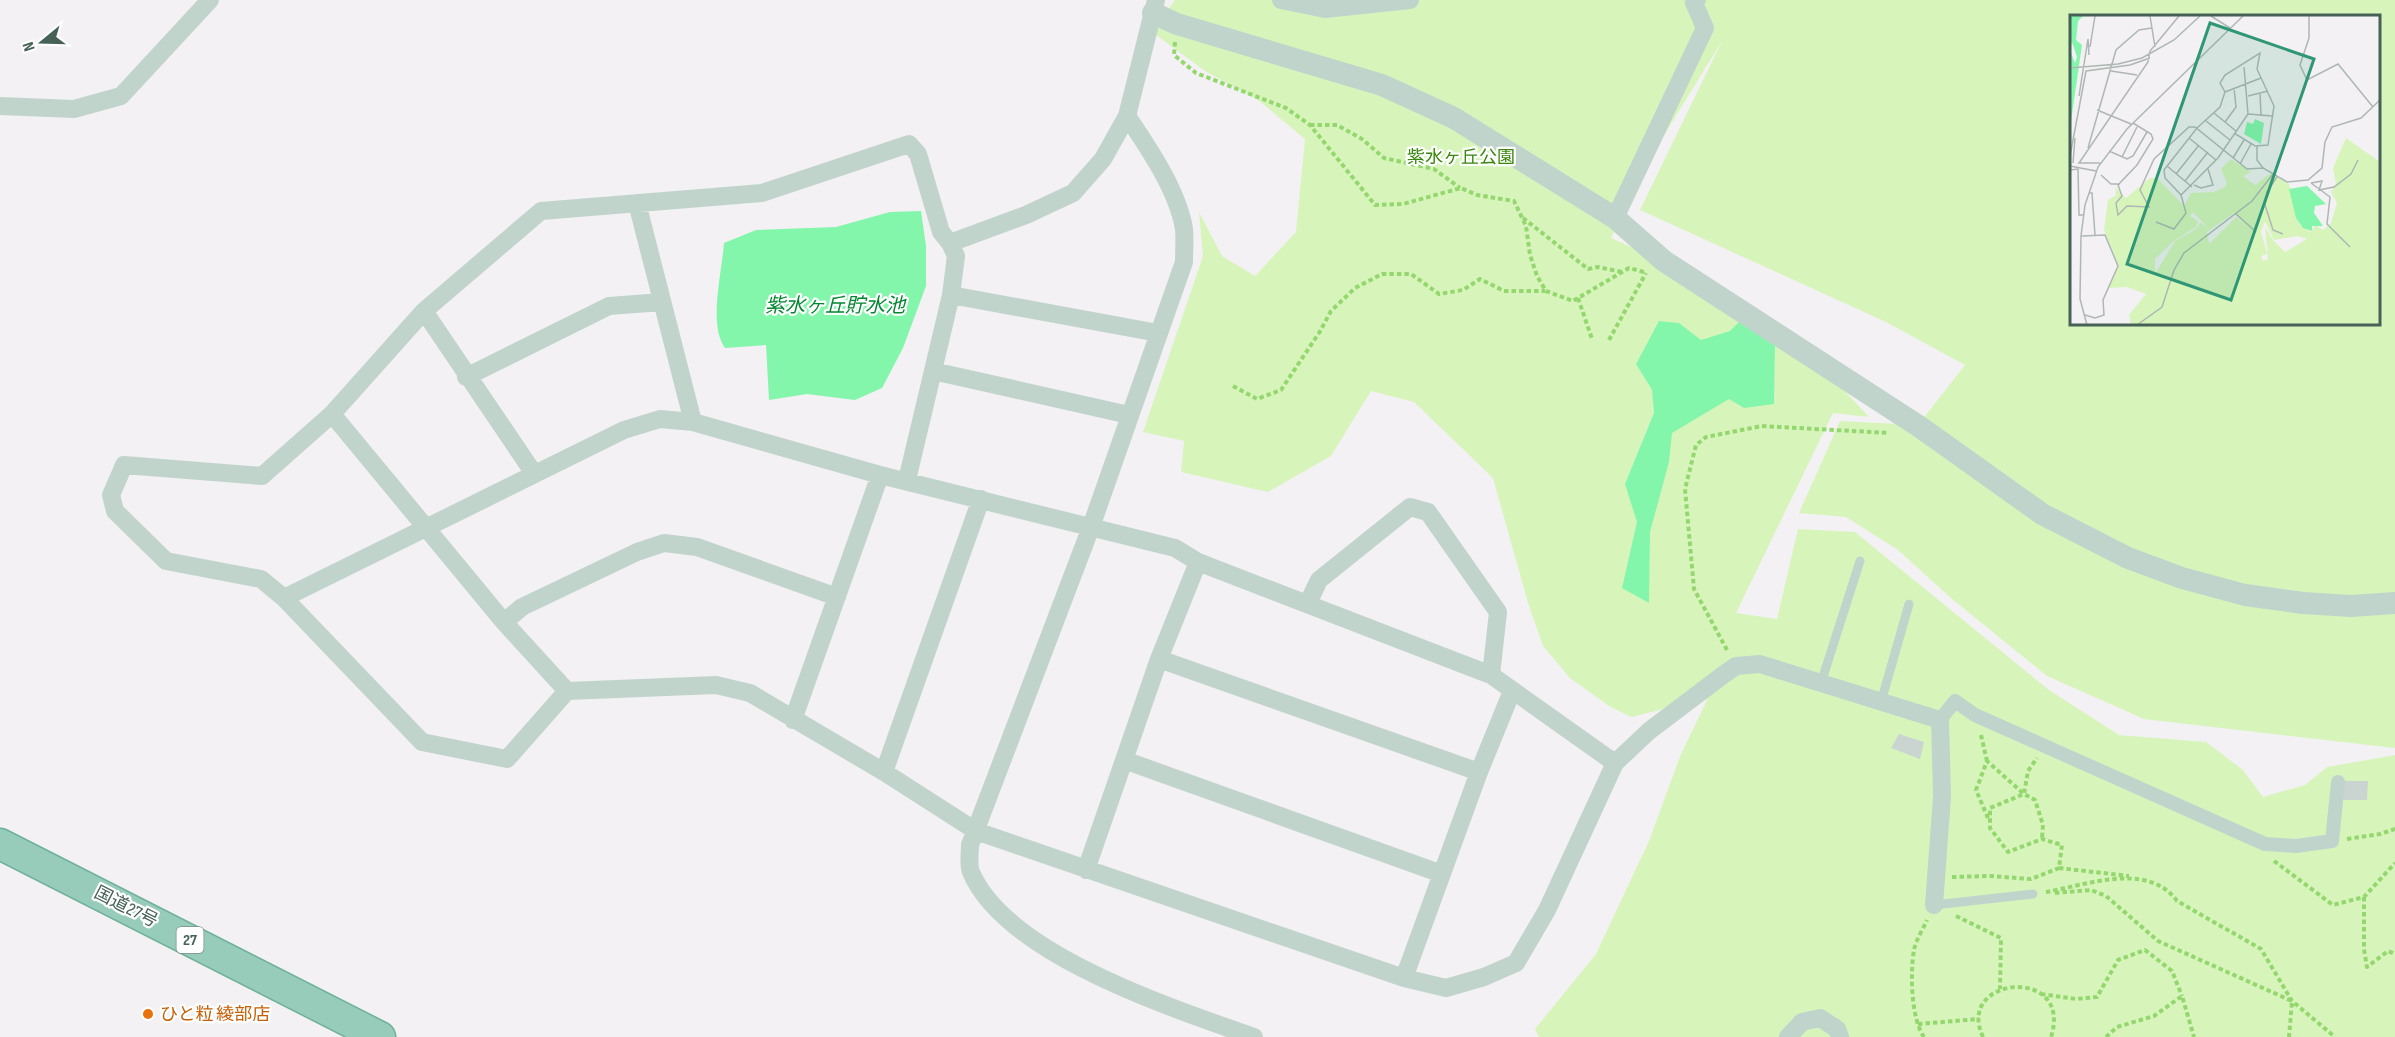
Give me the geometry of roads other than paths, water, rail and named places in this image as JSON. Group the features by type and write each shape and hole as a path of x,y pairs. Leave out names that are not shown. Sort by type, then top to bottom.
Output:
{"highway":[{"name":"国道27号","path":"0,844 380,1037"}],"street":[{"path":"0,106 74,108 121,96 210,0"},
{"path":"1281,0 1325,9 1410,0"},
{"path":"1615,218 1705,28 1694,3 1697,0"},
{"path":"950,243 1026,215 1073,193 1103,159 1127,116 1154,7 1177,24 1382,85 1454,118 1615,218 1655,267 1920,427 2042,513 2128,558 2182,578 2244,595 2303,603 2351,606 2395,603"},
{"path":"1127,116 1160,165 1184,228 1184,262 1091,527 970,845 970,870 988,901 1025,932 1085,972 1160,1004 1254,1037"},
{"path":"907,480 951,295 956,256 950,243 941,232 918,154 909,144 762,193 541,211 424,311 333,414 262,476 124,465 111,495 115,511 166,561 261,579 284,598 422,742 507,759 567,691 716,685 750,693 884,772 976,831 1404,978 1446,988 1484,977 1516,963 1548,910 1615,763 1649,731 1736,666 1760,664 1940,720"},
{"path":"637,203 693,422"},
{"path":"951,295 1158,333"},
{"path":"466,377 609,306 662,302"},
{"path":"424,311 466,377 533,472"},
{"path":"933,371 1129,415"},
{"path":"333,414 504,622 567,691"},
{"path":"284,598 427,528 533,472 624,430 660,419 693,422 880,475 1175,548 1198,562 1491,675 1615,763"},
{"path":"793,720 880,475"},
{"path":"884,772 981,499"},
{"path":"1308,603 1319,580 1410,507 1428,512 1498,612 1491,675"},
{"path":"504,622 522,607 637,552 664,543 697,547 837,597"},
{"path":"1086,870 1159,659 1198,562"},
{"path":"1159,659 1479,772"},
{"path":"1404,978 1479,772 1512,691"},
{"path":"1934,905 1942,798 1940,720 1955,701 1975,715 2265,844 2296,846 2332,841 2338,782"},
{"path":"1124,760 1442,874"},
{"path":"1788,1037 1802,1022 1820,1018 1837,1029 1840,1037"}],"lane":[{"path":"1821,683 1860,561"},
{"path":"1881,702 1909,604"},
{"path":"1934,905 2033,894"}],"water":[{"name":"紫水ヶ丘貯水池","path":"921,211 926,246 926,286 903,348 882,388 855,400 807,394 769,400 766,345 725,348 720,338 717,326 717,298 724,243 756,230 836,227 890,212"},
{"path":"1741,320 1775,340 1774,404 1744,408 1729,399 1672,433 1669,462 1650,532 1649,603 1622,588 1637,522 1625,484 1654,413 1652,390 1636,364 1659,321 1679,323 1701,340 1730,331"}],"place":[{"name":"ひと粒 綾部店","path":"148,1014"}],"park label":[{"name":"紫水ヶ丘公園","path":"1461,157"}]}
